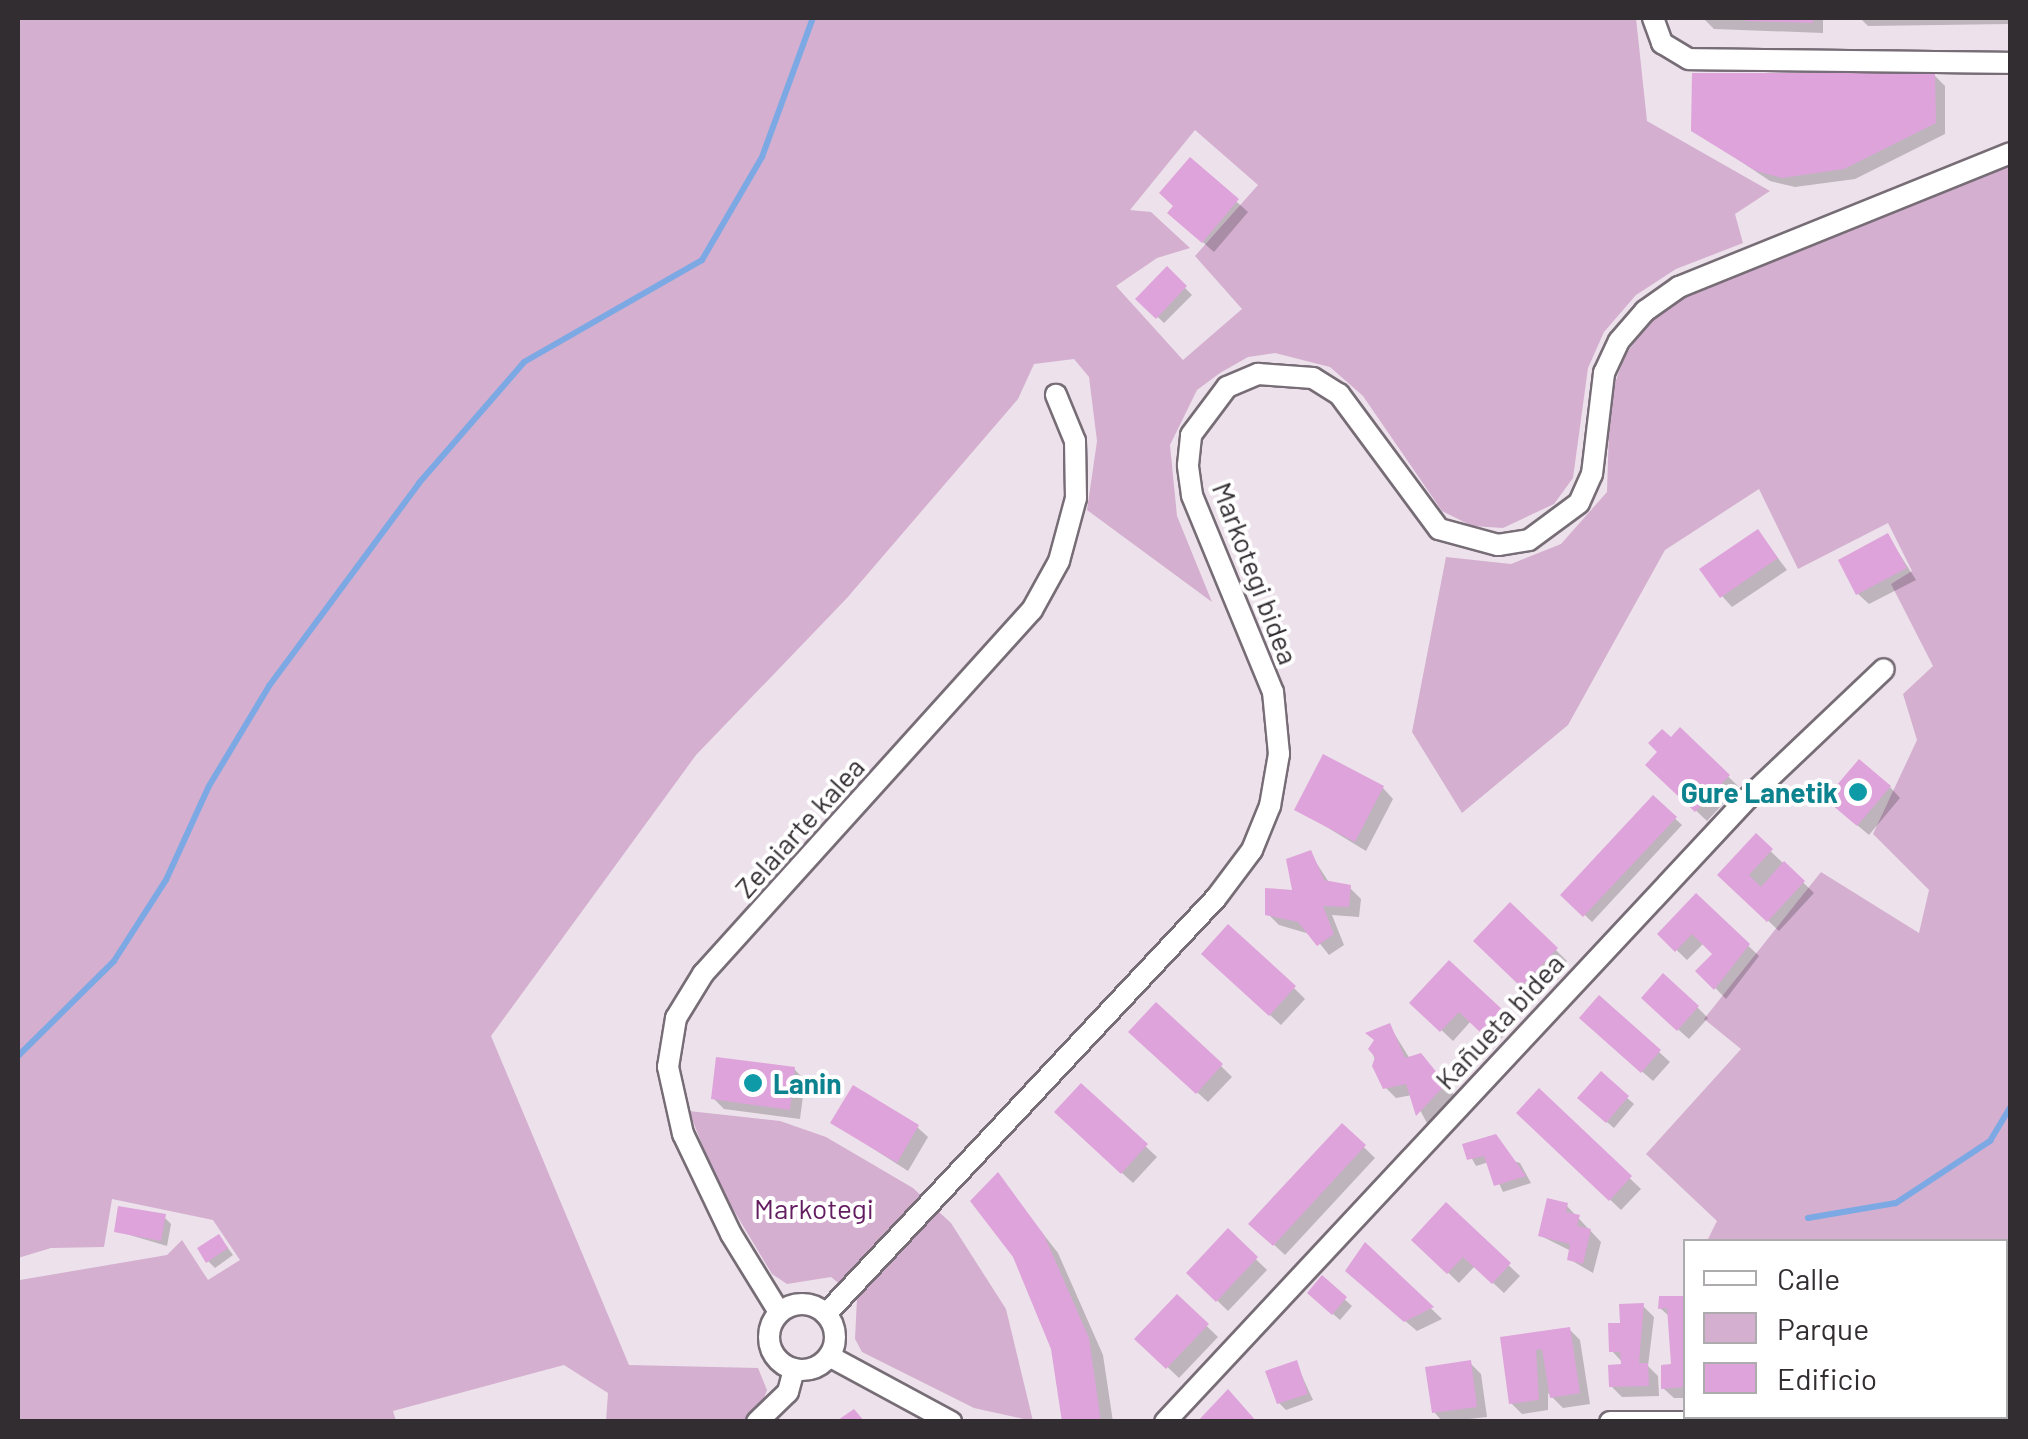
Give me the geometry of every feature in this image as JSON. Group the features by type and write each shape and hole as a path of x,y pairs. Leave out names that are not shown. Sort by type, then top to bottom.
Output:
{"street":[{"path":"1653,18 1662,44 1689,59 2010,63"},
{"name":"Markotegi bidea","path":"826,1314 1216,898 1252,850 1270,806 1279,754 1272,692 1192,494 1188,465 1192,435 1227,387 1258,374 1313,378 1338,394 1438,529 1498,545 1529,540 1579,503 1592,474 1604,373 1619,341 1645,312 1679,287 2010,153"},
{"name":"Zelaiarte kalea","path":"780,1312 731,1234 683,1134 668,1067 676,1018 703,974 1032,610 1059,561 1076,498 1074,441 1056,394"},
{"name":"Kañueta bidea","path":"1165,1422 1748,798 1884,668"},
{"path":"808,1304 826,1314 835,1335 829,1356 814,1368 794,1368 772,1350 770,1330 780,1312 808,1304"},
{"path":"829,1356 951,1422"},
{"path":"756,1422 788,1392 794,1368"},
{"path":"1610,1422 1710,1422"}],"green space":[{"path":"18,18 1636,18 1647,121 1770,191 1735,214 1743,243 1676,269 1636,295 1604,332 1588,368 1573,478 1554,504 1503,528 1472,526 1442,511 1363,396 1330,367 1275,353 1248,357 1220,373 1197,390 1170,445 1177,516 1212,602 1087,510 1097,441 1089,377 1074,359 1034,364 1018,399 847,598 696,755 491,1036 629,1365 758,1368 767,1390 759,1412 744,1421 606,1421 608,1393 564,1365 393,1411 396,1421 18,1421 18,1273 20,1280 167,1255 182,1240 208,1280 240,1260 213,1220 112,1199 104,1247 51,1248 18,1258","holes":["1195,130 1258,185 1195,256 1242,309 1183,360 1116,286 1157,258 1190,248 1151,212 1130,210"]},
{"path":"2010,166 2008,1366 2008,1239 1708,1239 1717,1221 1646,1154 1741,1049 1704,1019 1821,872 1919,933 1929,890 1873,834 1917,740 1903,694 1933,666 1891,584 1912,571 1888,523 1798,569 1759,489 1665,550 1568,725 1462,813 1412,732 1446,557 1511,564 1561,544 1607,492 1610,397 1625,355 1657,314 1696,291"},
{"name":"Markotegi","path":"689,1111 780,1121 826,1137 913,1188 951,1223 1006,1309 1033,1421 974,1408 862,1352 855,1339 857,1298 831,1277 787,1284 772,1274 716,1181"}],"building":[{"path":"1813,18 1813,23 1745,21"},
{"path":"1692,73 1935,73 1936,123 1844,169 1782,178 1756,171 1691,131"},
{"path":"1190,157 1239,199 1202,243 1167,213 1173,206 1159,193"},
{"path":"1167,266 1187,286 1156,319 1135,299"},
{"path":"1758,529 1778,558 1720,598 1699,569"},
{"path":"1888,533 1907,568 1856,595 1838,560"},
{"path":"1680,727 1730,775 1695,812 1645,765 1657,752 1648,743 1662,729 1671,737"},
{"path":"1323,754 1384,786 1355,842 1294,810"},
{"name":"Gure Lanetik","path":"1859,759 1891,786 1857,826 1825,799"},
{"path":"1653,795 1677,817 1583,917 1560,895"},
{"path":"1756,833 1773,849 1749,875 1761,887 1784,861 1805,881 1767,922 1717,875"},
{"path":"1311,850 1324,880 1351,885 1349,907 1323,906 1334,934 1317,946 1298,922 1265,915 1265,888 1292,890 1286,859"},
{"path":"1696,893 1750,944 1714,990 1695,971 1712,954 1692,934 1675,952 1657,934"},
{"path":"1510,902 1558,948 1521,987 1473,941"},
{"path":"1228,924 1296,986 1269,1016 1201,954"},
{"path":"1449,960 1505,1012 1483,1035 1459,1012 1440,1032 1409,1003"},
{"path":"1663,973 1699,1006 1677,1031 1641,998"},
{"path":"1599,995 1661,1050 1641,1073 1579,1018"},
{"path":"1156,1002 1223,1064 1196,1094 1128,1032"},
{"path":"1390,1023 1405,1058 1421,1053 1446,1084 1416,1116 1406,1084 1383,1089 1372,1066 1375,1057 1368,1049 1374,1040 1365,1033"},
{"name":"Lanin","path":"716,1057 795,1067 790,1110 711,1099"},
{"path":"1601,1071 1629,1096 1606,1123 1577,1098"},
{"path":"1081,1083 1148,1144 1121,1174 1054,1112"},
{"name":"Lanin","path":"853,1085 919,1125 897,1163 830,1123"},
{"path":"1539,1088 1632,1176 1609,1201 1516,1113"},
{"path":"1342,1123 1366,1145 1273,1246 1248,1224"},
{"path":"1496,1134 1526,1176 1494,1186 1484,1156 1467,1160 1462,1144"},
{"path":"998,1172 1044,1235 1089,1338 1101,1422 1062,1422 1051,1349 1013,1257 970,1201"},
{"path":"1547,1198 1568,1203 1566,1212 1580,1215 1577,1226 1591,1229 1583,1264 1567,1260 1570,1244 1538,1236"},
{"path":"1446,1202 1511,1263 1492,1284 1463,1257 1447,1274 1411,1240"},
{"path":"118,1206 166,1214 161,1241 114,1232"},
{"path":"1228,1228 1258,1257 1216,1302 1186,1273"},
{"path":"219,1234 228,1248 206,1263 197,1248"},
{"path":"1365,1242 1434,1307 1404,1322 1345,1271"},
{"path":"1322,1275 1347,1297 1332,1315 1307,1293"},
{"path":"1177,1294 1209,1324 1166,1369 1134,1339"},
{"path":"1659,1296 1683,1296 1683,1387 1661,1389 1661,1365 1671,1364 1667,1308 1658,1309"},
{"path":"1644,1303 1639,1363 1648,1363 1649,1386 1609,1387 1608,1365 1621,1364 1620,1352 1609,1352 1608,1323 1620,1323 1619,1304"},
{"path":"1570,1327 1580,1393 1550,1398 1542,1349 1536,1350 1539,1400 1509,1404 1500,1337"},
{"path":"1297,1360 1308,1394 1277,1404 1265,1371"},
{"path":"1471,1360 1477,1407 1432,1413 1425,1367"},
{"path":"1228,1389 1257,1422 1197,1422"},
{"path":"854,1409 865,1422 835,1422"}],"waterway":[{"path":"18,1056 114,961 166,880 209,786 269,686 419,483 524,362 702,260 762,157 813,18"},
{"path":"1808,1218 1896,1203 1990,1141 2010,1108"}],"place":[{"name":"Gure Lanetik","path":"1858,792"},
{"name":"Lanin","path":"753,1083"}]}
